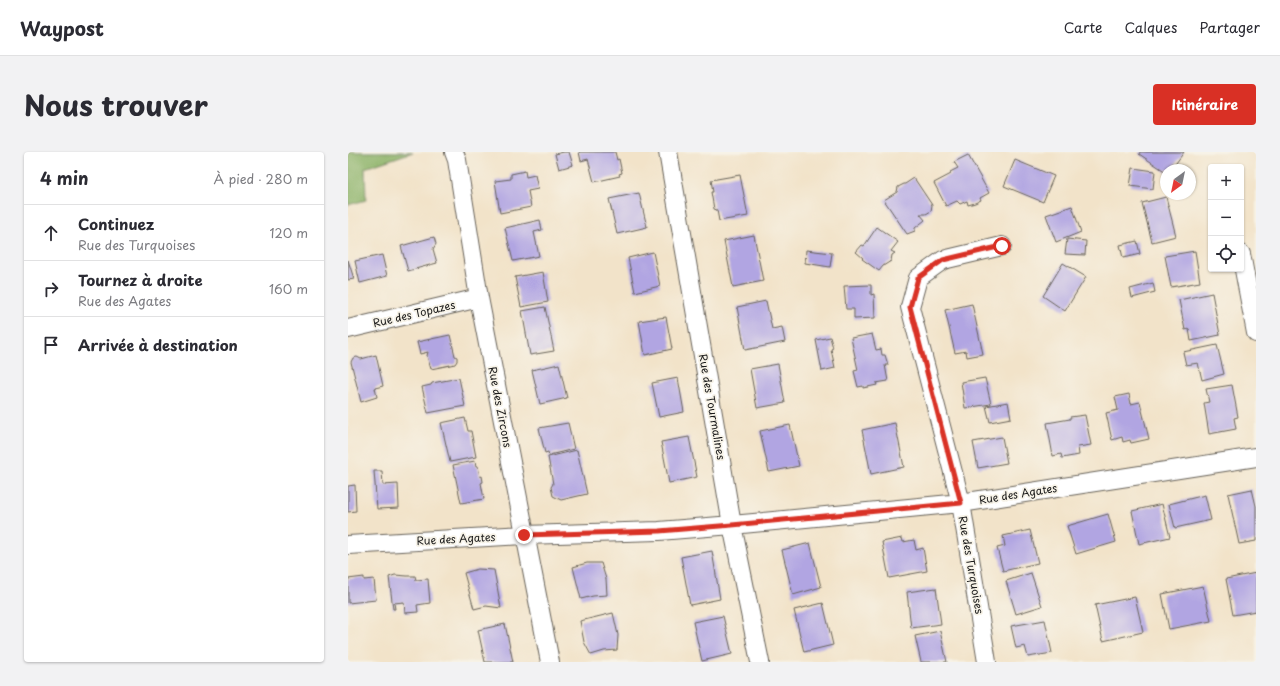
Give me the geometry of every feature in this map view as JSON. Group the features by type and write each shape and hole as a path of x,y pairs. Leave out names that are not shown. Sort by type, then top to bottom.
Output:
{"street":[{"name":"Rue des Zircons","path":"454,152 457,160 479,298 524,535 550,662"},
{"name":"Rue des Tourmalines","path":"668,152 732,525 760,662"},
{"name":"Rue des Turquoises","path":"988,662 961,503 910,307 918,278 943,260 1002,246"},
{"path":"1244,270 1256,333"},
{"name":"Rue des Topazes","path":"348,329 479,298"},
{"name":"Rue des Agates","path":"348,545 524,535 659,531 961,503 1256,457"}],"green space":[{"path":"348,152 413,152 365,168 366,200 348,205"}],"building":[{"path":"569,152 573,165 559,169 555,154"},
{"path":"579,152 615,152 617,160 619,159 622,173 619,174 620,176 594,182 588,159 581,161"},
{"path":"1140,152 1184,152 1175,164 1160,164 1160,168 1139,154"},
{"path":"968,155 989,193 975,203 968,205 967,201 960,204 957,201 946,206 934,183 951,174 950,172 958,168 954,162"},
{"path":"1015,160 1054,176 1043,202 1004,186"},
{"path":"1133,168 1155,171 1153,189 1130,186"},
{"path":"525,171 526,177 535,175 538,189 528,191 531,207 500,213 495,181 511,179 511,174"},
{"path":"740,175 748,216 719,221 717,210 714,209 711,192 713,192 711,180"},
{"path":"914,178 932,205 931,211 926,214 920,214 925,220 915,228 915,231 907,234 884,200 897,192 898,187"},
{"path":"639,193 647,227 617,234 609,199"},
{"path":"1160,198 1160,200 1167,200 1176,236 1152,242 1142,203"},
{"path":"1072,206 1081,232 1056,242 1046,215"},
{"path":"540,220 542,230 534,232 539,256 513,261 505,228"},
{"path":"877,227 898,242 891,251 895,253 892,255 891,261 883,266 879,271 862,259 863,258 856,252 862,245 864,246"},
{"path":"754,235 763,281 733,287 724,241"},
{"path":"434,237 436,244 433,249 437,263 408,271 401,246"},
{"path":"1067,239 1086,241 1085,255 1065,254"},
{"path":"1137,241 1140,254 1123,258 1120,245"},
{"path":"806,250 832,253 830,267 805,263"},
{"path":"1195,251 1200,282 1171,287 1165,256"},
{"path":"653,252 660,286 635,292 628,258"},
{"path":"382,255 387,276 360,283 355,261"},
{"path":"348,260 354,279 348,280"},
{"path":"1063,263 1086,277 1065,311 1043,296"},
{"path":"543,272 548,302 521,307 515,277"},
{"path":"1153,283 1155,292 1132,298 1130,289"},
{"path":"871,285 871,295 874,294 875,318 854,319 854,309 846,309 844,286"},
{"path":"1212,293 1220,335 1191,341 1189,329 1185,330 1179,300"},
{"path":"766,301 772,329 782,327 785,342 745,350 737,307"},
{"path":"972,304 983,354 967,357 966,351 955,353 945,310"},
{"path":"545,307 554,351 530,355 522,311"},
{"path":"666,317 672,349 645,355 639,321"},
{"path":"872,334 876,350 881,349 882,355 885,355 888,365 885,365 888,381 876,383 877,385 863,388 863,386 858,387 854,371 858,370 851,338"},
{"path":"450,335 457,361 455,364 431,369 427,356 428,352 420,354 417,342"},
{"path":"830,337 833,348 831,349 835,368 822,371 816,340"},
{"path":"1217,345 1224,374 1202,380 1198,363 1186,365 1183,352"},
{"path":"376,355 383,386 375,388 377,397 361,402 351,362 353,358 357,357 361,359"},
{"path":"559,364 567,398 540,404 532,370"},
{"path":"778,364 785,403 757,408 750,369"},
{"path":"459,378 465,406 428,413 422,387 431,385 432,383"},
{"path":"678,378 684,412 659,417 652,383"},
{"path":"985,378 991,404 965,408 961,382"},
{"path":"1232,385 1238,417 1234,418 1236,429 1209,434 1204,403 1209,402 1206,389"},
{"path":"1129,394 1131,404 1140,402 1149,439 1131,443 1130,440 1123,442 1122,437 1112,440 1106,413 1118,410 1115,397"},
{"path":"1008,402 1011,418 990,422 986,406"},
{"path":"1085,415 1091,445 1078,447 1079,455 1062,458 1061,454 1053,456 1047,423"},
{"path":"465,418 468,431 471,431 476,457 450,462 441,423"},
{"path":"568,423 574,449 549,455 548,452 545,453 539,428"},
{"path":"895,423 904,467 871,474 862,430"},
{"path":"790,425 799,466 769,472 760,431"},
{"path":"689,437 697,477 669,483 661,442"},
{"path":"1002,437 1007,463 978,468 973,442"},
{"path":"577,450 587,494 561,500 553,496 551,487 553,484 548,457"},
{"path":"475,461 476,466 478,466 480,477 482,476 483,482 481,483 484,499 461,503 453,465"},
{"path":"374,471 382,471 383,485 398,484 399,508 377,509"},
{"path":"355,485 356,511 348,512 348,486"},
{"path":"1252,489 1256,506 1256,541 1239,544 1228,494"},
{"path":"1205,495 1211,520 1175,528 1169,504"},
{"path":"1162,504 1170,537 1139,544 1132,511"},
{"path":"1108,514 1116,542 1076,554 1067,526"},
{"path":"1030,530 1038,563 1003,571 997,548 1005,546 1003,536"},
{"path":"902,538 903,542 914,540 916,550 923,548 927,571 889,578 882,542"},
{"path":"810,543 821,587 793,595 782,550"},
{"path":"712,551 720,599 690,605 681,557"},
{"path":"587,563 601,563 606,579 607,595 581,599 573,567"},
{"path":"478,569 494,570 501,608 486,606 474,609 464,573"},
{"path":"1031,573 1042,606 1016,614 1006,581"},
{"path":"1256,573 1256,611 1233,615 1226,579"},
{"path":"395,575 415,576 416,580 428,579 430,603 417,605 418,612 405,613 404,602 394,603 395,609 393,609 389,577"},
{"path":"364,577 364,580 374,579 376,600 348,603 348,579"},
{"path":"1203,586 1211,621 1169,629 1162,594"},
{"path":"936,588 941,624 911,628 907,592"},
{"path":"1135,597 1143,632 1103,641 1095,605"},
{"path":"823,603 833,645 804,652 794,610"},
{"path":"613,613 618,635 617,650 604,651 591,655 584,642 580,621"},
{"path":"723,616 732,654 702,661 693,622"},
{"path":"1045,620 1052,653 1028,657 1025,646 1016,648 1011,626"},
{"path":"505,624 513,662 485,662 478,630"},
{"path":"940,631 947,662 921,662 915,636"}],"route":[{"path":"524,535 659,531 961,503 910,307 918,278 943,260 1002,246"}]}
